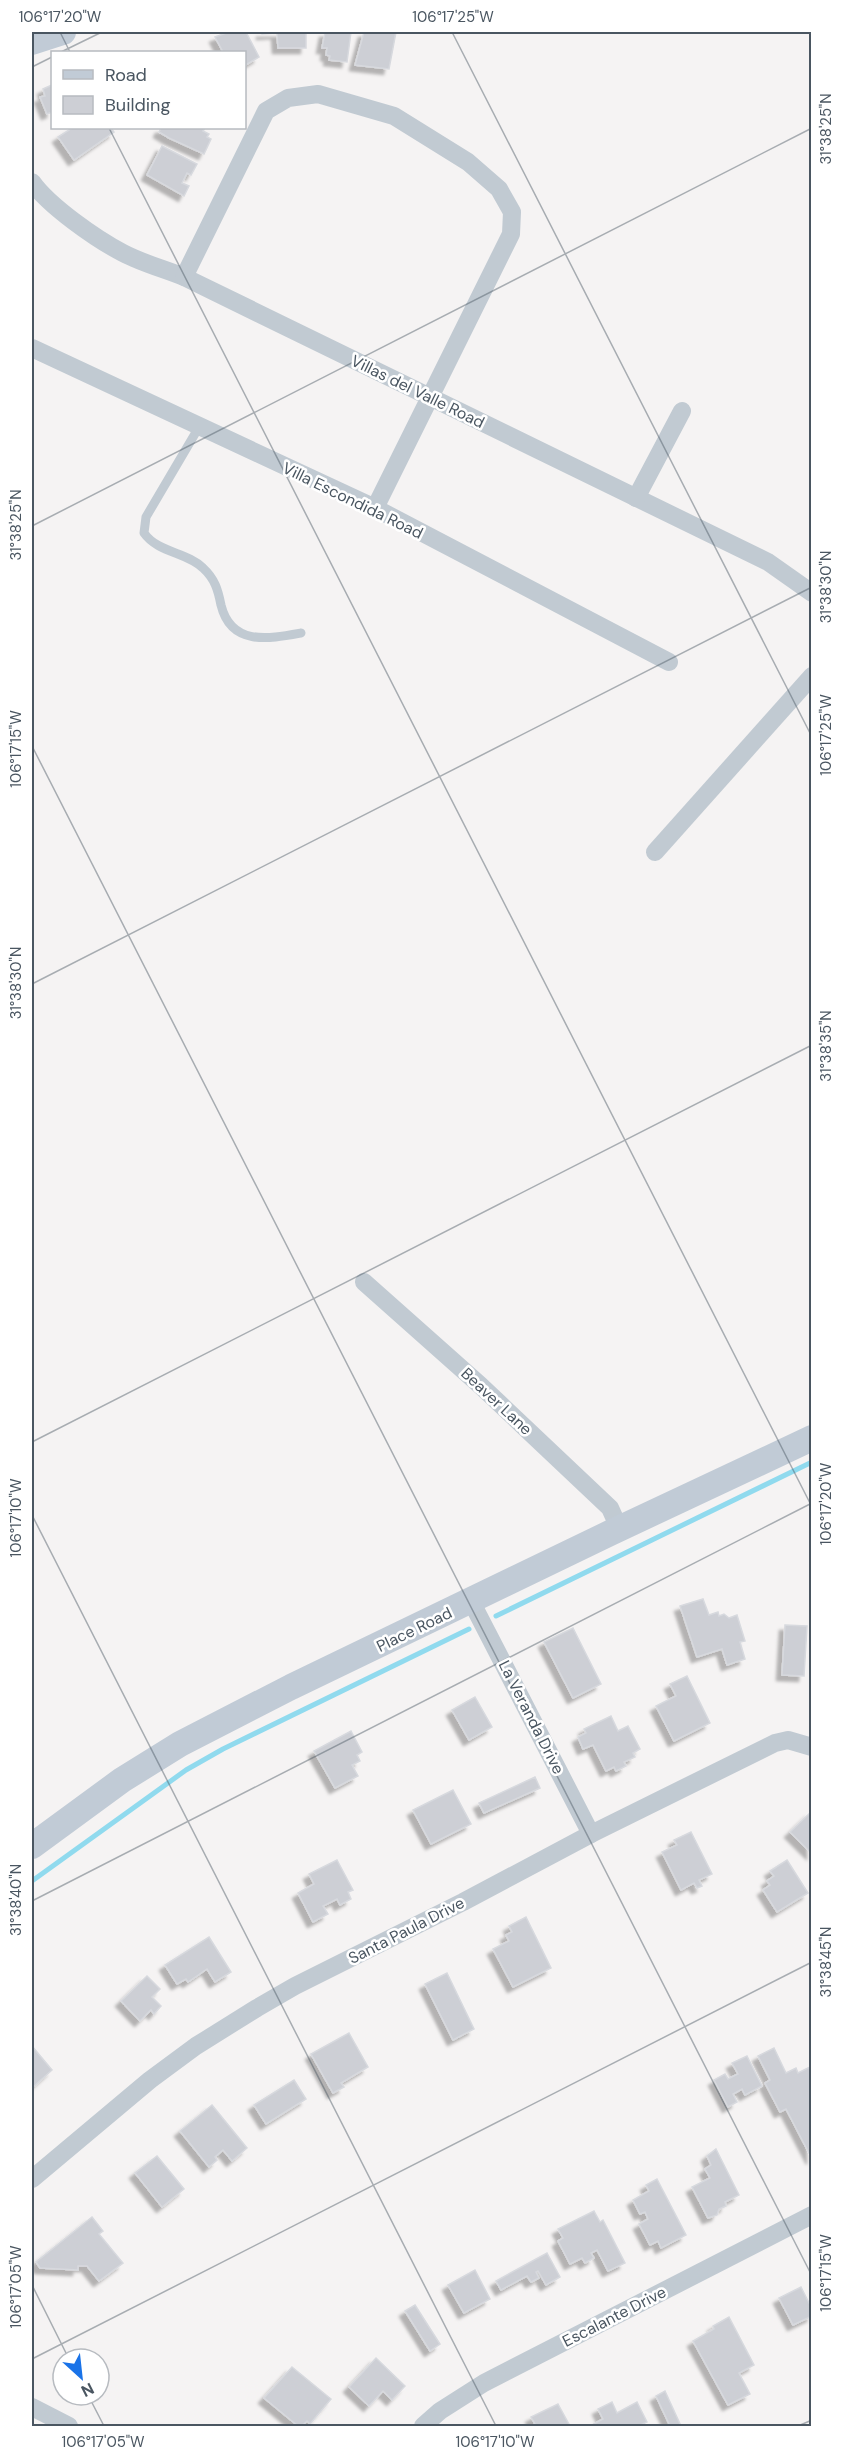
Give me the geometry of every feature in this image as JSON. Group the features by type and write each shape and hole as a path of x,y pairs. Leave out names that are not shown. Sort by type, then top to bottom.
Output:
{"street":[{"path":"32,42 63,32"},
{"path":"184,277 266,111 288,98 318,94 394,116 468,162 499,189 512,213 511,234 375,508"},
{"name":"Villas del Valle Road","path":"32,182 69,217 123,253 184,277 768,562 812,593"},
{"name":"Villa Escondida Road","path":"32,348 199,428 375,508 669,662"},
{"path":"636,498 682,411"},
{"path":"656,852 812,676"},
{"name":"Beaver Lane","path":"364,1282 481,1386 610,1508 619,1528"},
{"name":"Place Road","path":"32,1846 122,1780 180,1744 619,1528 812,1438"},
{"name":"La Veranda Drive","path":"471,1601 591,1834"},
{"name":"Santa Paula Drive","path":"32,2179 150,2080 196,2046 295,1986 463,1902 591,1834 775,1743 788,1740 812,1747"},
{"name":"Escalante Drive","path":"423,2427 441,2411 484,2383 812,2215"},
{"path":"32,2407 69,2427"}],"lane":[{"path":"199,428 146,517 144,533 157,546 202,566 214,580 229,625 238,633 262,637 301,633"}],"building":[{"path":"229,32 246,32 259,57 246,65 246,51 222,51 215,37"},
{"path":"262,32 306,32 306,48 278,48 277,33 262,34"},
{"path":"325,32 351,32 347,62 329,60 330,56 326,55 327,48 322,48"},
{"path":"364,32 396,32 389,69 355,65"},
{"path":"51,85 51,112 47,114 40,97 45,96 43,89"},
{"path":"70,129 112,129 114,132 74,160 58,137"},
{"path":"160,129 204,129 203,131 209,134 207,137 211,139 204,154 159,132"},
{"path":"162,146 197,164 191,175 187,173 182,183 189,186 184,196 147,175"},
{"path":"703,1599 709,1615 718,1612 719,1616 724,1614 729,1618 737,1615 745,1641 740,1642 745,1659 727,1665 722,1649 697,1657 680,1606"},
{"path":"785,1625 807,1626 804,1676 782,1675"},
{"path":"573,1628 601,1684 573,1698 544,1642"},
{"path":"687,1676 710,1723 674,1741 656,1706 676,1696 670,1684"},
{"path":"475,1697 492,1727 469,1740 452,1710"},
{"path":"611,1716 618,1731 628,1726 640,1749 633,1753 635,1757 624,1762 626,1766 616,1771 614,1767 606,1771 593,1745 583,1749 578,1737 586,1733 584,1729"},
{"path":"351,1731 362,1752 357,1755 360,1761 352,1765 358,1776 335,1788 314,1751"},
{"path":"535,1777 540,1788 484,1813 479,1803"},
{"path":"453,1790 471,1824 431,1844 413,1810"},
{"path":"812,1813 812,1854 790,1832"},
{"path":"691,1832 712,1874 699,1880 702,1886 697,1888 694,1883 681,1890 662,1852 677,1845 674,1840"},
{"path":"337,1860 353,1890 348,1892 351,1899 340,1905 337,1899 323,1906 328,1914 313,1922 298,1893 314,1884 309,1874"},
{"path":"787,1860 808,1893 777,1912 763,1890 770,1885 767,1881 774,1876 770,1871"},
{"path":"526,1917 551,1968 513,1987 493,1949 509,1941 506,1935 512,1932 509,1926"},
{"path":"209,1937 231,1972 215,1982 207,1969 188,1982 186,1979 177,1984 165,1965"},
{"path":"447,1973 474,2029 453,2040 425,1984"},
{"path":"147,1976 160,1989 152,1997 161,2006 154,2014 151,2010 140,2021 121,2001"},
{"path":"349,2033 368,2067 341,2083 344,2087 333,2093 311,2054"},
{"path":"32,2046 52,2070 32,2088"},
{"path":"774,2048 786,2073 796,2068 798,2073 812,2066 812,2159 786,2109 780,2112 765,2083 770,2080 758,2056"},
{"path":"747,2056 762,2086 745,2095 742,2089 733,2094 737,2102 728,2107 714,2080 725,2074 728,2079 738,2074 732,2063"},
{"path":"294,2080 306,2099 266,2124 254,2105"},
{"path":"212,2105 247,2148 232,2161 223,2150 209,2167 180,2131"},
{"path":"716,2149 739,2195 725,2202 726,2206 719,2209 717,2215 708,2218 692,2187 710,2178 705,2169 711,2165 707,2156"},
{"path":"157,2156 184,2189 162,2207 135,2173"},
{"path":"657,2179 686,2235 661,2248 658,2241 650,2245 639,2224 648,2219 645,2212 640,2214 633,2200 649,2191 646,2185"},
{"path":"594,2211 600,2222 603,2220 625,2263 608,2271 597,2250 591,2253 594,2258 585,2263 582,2258 570,2264 558,2241 563,2238 558,2229"},
{"path":"92,2217 103,2231 99,2234 123,2263 99,2281 87,2266 78,2266 78,2270 40,2268 36,2262"},
{"path":"547,2253 560,2277 546,2285 538,2271 536,2272 539,2278 531,2282 527,2276 501,2290 496,2281"},
{"path":"475,2270 490,2299 464,2313 448,2285"},
{"path":"801,2287 812,2309 812,2316 793,2325 779,2298"},
{"path":"415,2305 440,2344 430,2351 405,2311"},
{"path":"729,2317 754,2365 739,2373 750,2394 728,2405 693,2341"},
{"path":"376,2358 405,2386 392,2400 383,2391 369,2406 349,2387"},
{"path":"292,2367 331,2399 310,2424 307,2421 302,2426 298,2426 264,2398"},
{"path":"665,2391 681,2426 670,2426 656,2396"},
{"path":"612,2402 617,2413 637,2402 647,2422 639,2426 592,2426 603,2419 598,2409"},
{"path":"558,2404 570,2426 530,2426 535,2424 531,2417"}],"waterway":[{"path":"496,1616 812,1462"},
{"path":"32,1881 186,1770 223,1749 469,1629"}]}
